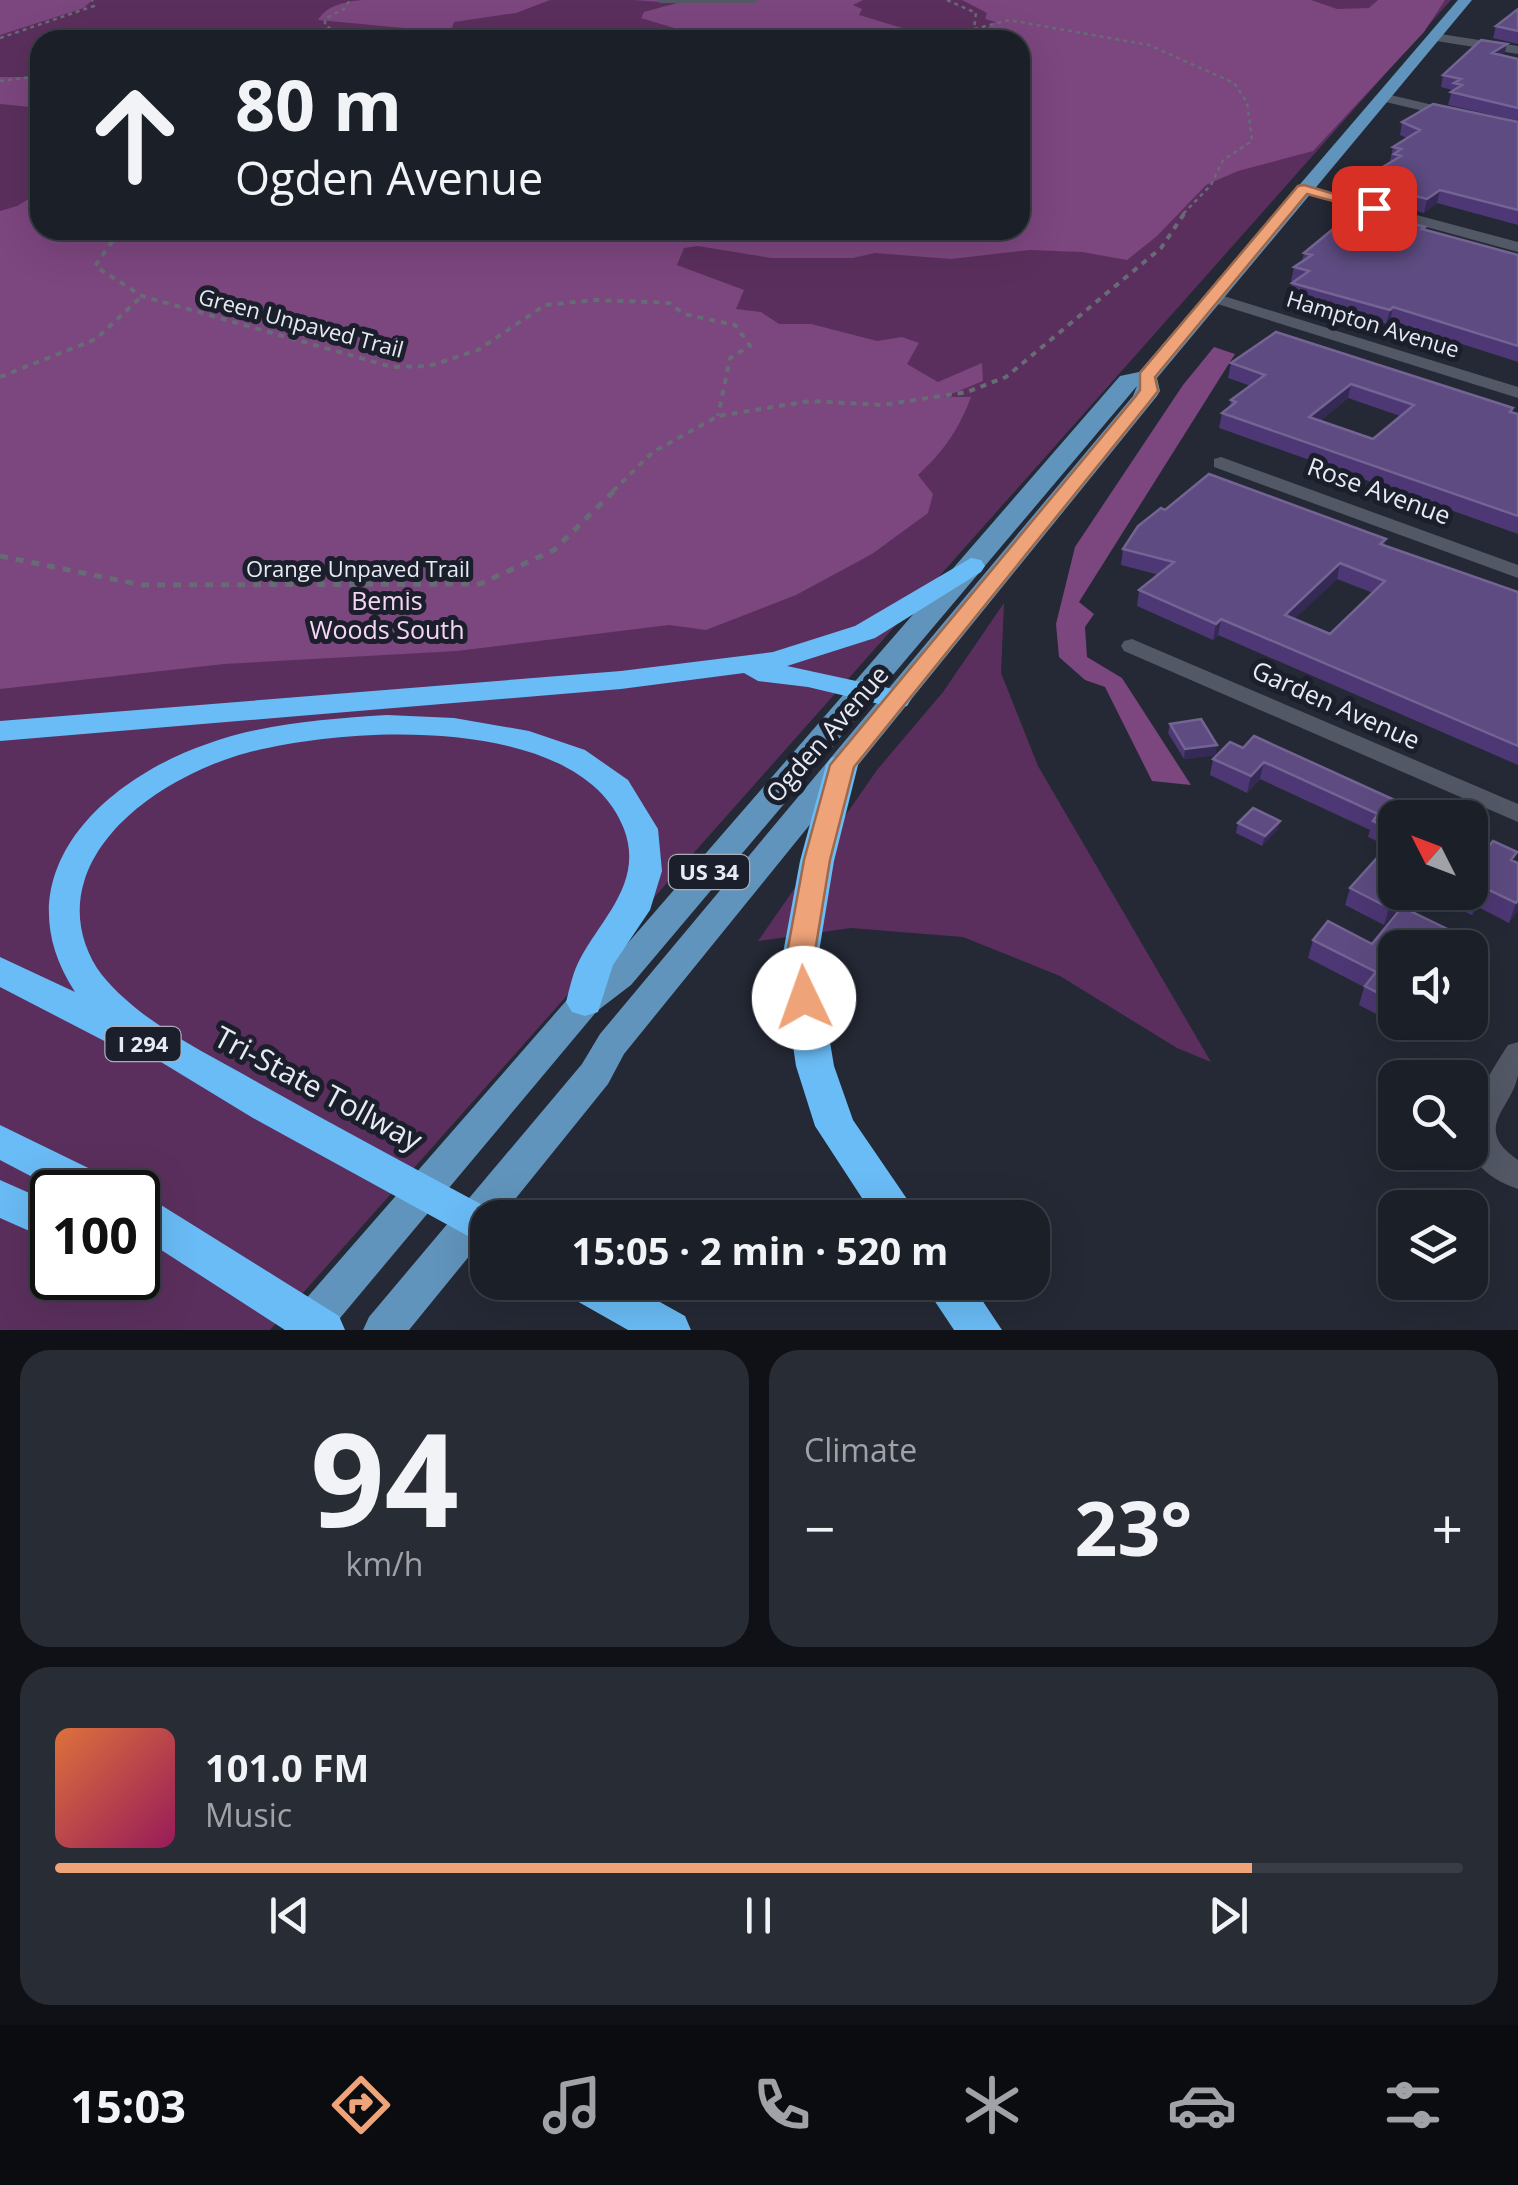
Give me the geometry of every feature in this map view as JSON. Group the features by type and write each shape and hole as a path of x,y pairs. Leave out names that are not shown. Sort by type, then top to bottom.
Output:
{"highway":[{"path":"0,731 716,670 777,660 866,632 971,566"},
{"path":"716,670 808,678 881,695"},
{"path":"285,1117 125,1019 92,989 61,931 60,897 70,868 88,838 114,810 149,783 224,749 325,729 387,725 500,734 543,743 579,760 625,798 640,824 646,872 639,898 624,926 595,965 586,1002"},
{"path":"842,765 817,860 799,964 815,1066 836,1126 887,1200"},
{"name":"Tri-State Tollway","path":"0,971 285,1117 470,1219"},
{"path":"0,1141 56,1170"},
{"path":"0,1198 30,1213"},
{"path":"160,1231 323,1330"},
{"path":"615,1300 669,1330"},
{"path":"958,1300 980,1330"}],"main road":[{"name":"Ogden Avenue","path":"384,1330 842,765 881,695 971,566 1128,381 1146,376 1465,0"},
{"name":"Ogden Avenue","path":"305,1330 586,1002 619,976 881,695 1149,391 1146,376"}],"street":[{"path":"1434,37 1518,50"},
{"path":"1382,97 1518,129"},
{"path":"1304,189 1518,247"},
{"name":"Hampton Avenue","path":"1214,298 1518,394"},
{"name":"Rose Avenue","path":"1221,463 1518,572"},
{"name":"Garden Avenue","path":"1132,646 1518,814"},
{"path":"1518,1053 1478,1127 1480,1142 1490,1157 1518,1176"}],"lane":[{"path":"661,0 754,0"}],"path":[{"path":"31,30 94,6 92,0"},
{"path":"330,29 325,20 349,5 350,0"},
{"path":"947,0 976,12 971,30"},
{"name":"Orange Unpaved Trail","path":"0,556 142,586 480,584 554,550 653,452 718,416 810,401 899,402 967,392 1006,377 1161,248 1166,230 1218,179 1223,160 1252,140 1247,102 1234,82 1149,46 1009,20 974,29"},
{"path":"0,38 30,30"},
{"path":"0,81 30,77"},
{"name":"Green Unpaved Trail","path":"116,240 94,266 142,296 392,366 429,366 478,350 545,305 596,300 669,303 684,314 735,325 750,346 730,358 718,416"},
{"path":"0,377 96,339 142,296"}],"green space":[{"name":"Bemis Woods South","path":"0,0 1451,0 270,1330 0,1330"},
{"path":"0,0 92,0 84,8 0,35"},
{"path":"550,0 516,13 454,22 447,30 403,30 318,20 343,3"},
{"path":"633,0 863,0 853,5 862,9 859,15 909,30 681,30 641,18 644,12 677,3"},
{"path":"962,0 1311,0 1337,9 1369,8 1378,0 1445,0 1424,32 1313,151 1238,171 1206,185 1157,236 1127,260 1082,252 1030,250 951,259 875,253 853,258 771,258 698,246 684,248 677,265 744,290 736,309 761,312 779,324 811,324 877,341 902,337 919,343 907,364 938,382 982,363 983,381 944,397 971,397 950,439 918,475 933,494 928,513 872,554 796,595 706,630 669,625 457,651 224,664 0,689 0,211 30,198 30,240 1030,240 1030,30 957,30 986,29 995,22 985,19 987,13"},
{"path":"0,77 30,77 30,107 0,104"},
{"path":"1214,347 1235,354 1079,602 1094,614 1085,627 1087,657 1122,678 1191,785 1152,781 1105,687 1085,680 1059,657 1056,624 1075,547 1183,385"},
{"path":"1004,603 1001,673 1038,766 1211,1062 1177,1048 1060,976 963,937 851,928 758,941 877,770 943,692"}],"building":[{"path":"1518,9 1518,31 1496,26"},
{"path":"1481,40 1507,44 1492,53 1518,59 1518,108 1451,92 1462,85 1454,83 1461,79 1443,75"},
{"path":"1433,104 1518,122 1518,210 1440,190 1427,199 1375,186 1388,177 1373,173 1401,156 1394,154 1401,149 1393,147 1420,130 1402,122"},
{"path":"1357,198 1410,212 1399,220 1425,227 1422,229 1518,255 1518,346 1393,307 1390,310 1292,283 1309,271 1294,267 1312,255 1304,253 1355,211 1342,208"},
{"path":"1276,332 1513,408 1510,412 1518,414 1518,516 1222,413 1236,402 1231,400 1265,375 1231,363","holes":["1351,384 1414,405 1373,439 1309,417"]},
{"path":"1209,474 1386,539 1380,544 1518,592 1518,746 1221,619 1216,624 1139,590 1174,562 1123,549 1138,526 1161,508 1165,510","holes":["1340,563 1385,581 1330,634 1285,615"]},
{"path":"1201,719 1217,745 1185,749 1170,724"},
{"path":"1254,736 1394,800 1378,800 1378,814 1264,762 1251,776 1213,759 1230,742 1243,748"},
{"path":"1253,808 1280,821 1265,836 1238,823"},
{"path":"1493,841 1517,852 1511,860 1518,863 1516,903 1488,889 1488,847"},
{"path":"1378,857 1378,902 1350,888"},
{"path":"1400,910 1408,910 1449,930 1383,930"},
{"path":"1328,921 1372,944 1378,937 1378,993 1365,986 1376,972 1313,940"}],"route":[{"path":"804,998 799,964 817,860 842,765 1149,391 1146,376 1304,189 1374,208"}]}
